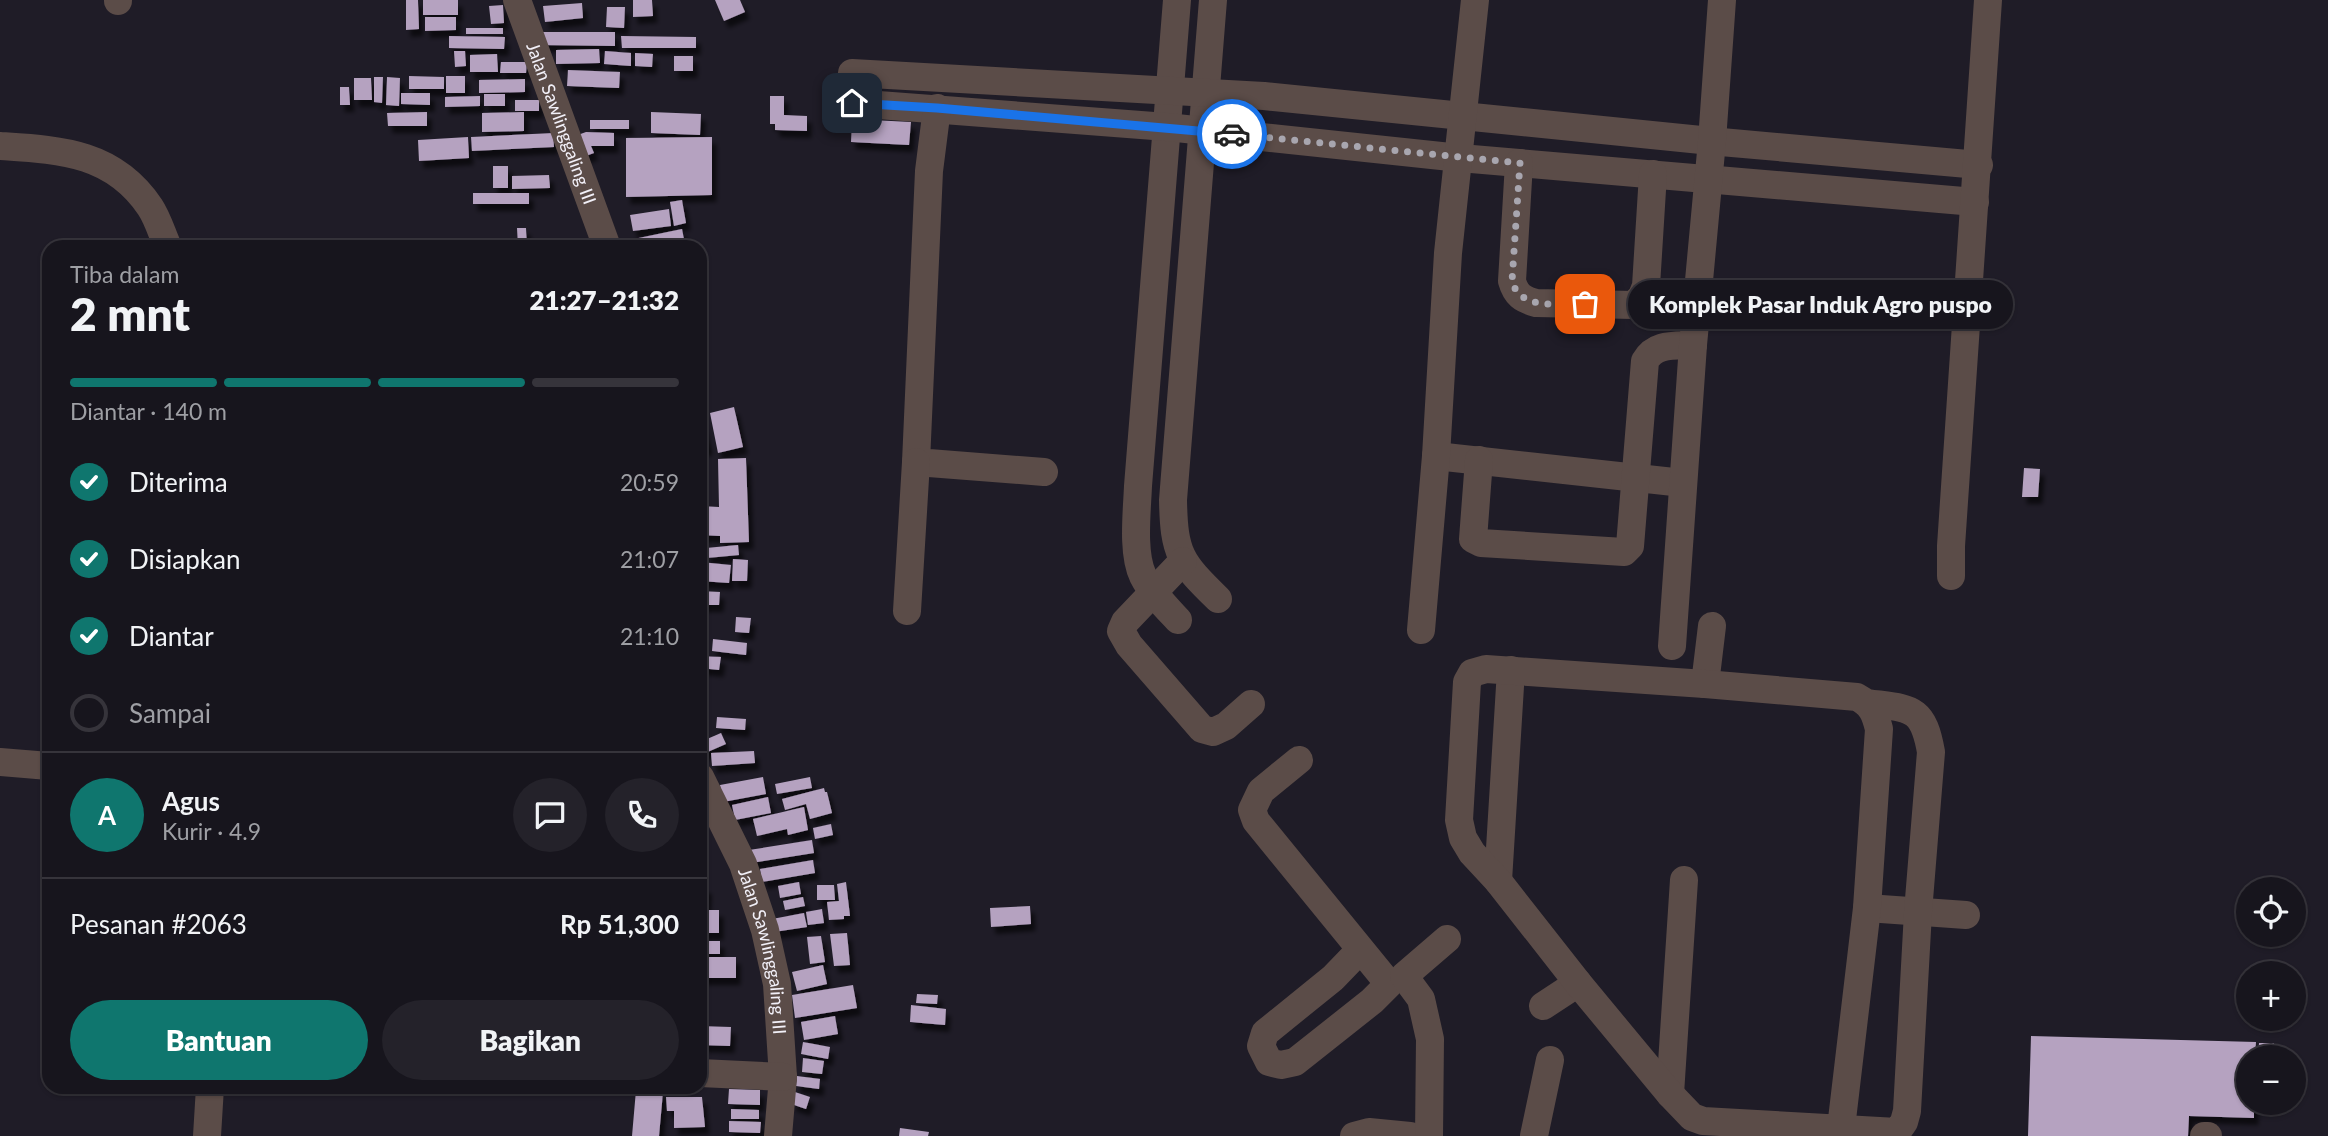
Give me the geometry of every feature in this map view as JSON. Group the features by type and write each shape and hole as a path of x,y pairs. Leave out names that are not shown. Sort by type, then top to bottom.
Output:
{"street":[{"name":"Jalan Sawlinggaling III","path":"517,0 604,240"},
{"path":"1177,0 1138,486 1137,543 1141,573 1153,592 1178,620"},
{"path":"1213,0 1172,500 1174,537 1183,561 1191,573 1218,599"},
{"path":"1421,630 1436,456 1448,253 1475,0"},
{"path":"1672,646 1693,345 1722,0"},
{"path":"1951,576 1988,0"},
{"path":"852,73 1206,92 1979,165"},
{"path":"852,103 1167,127 1460,158 1975,202"},
{"path":"907,611 929,171 937,108"},
{"path":"0,146 61,150 102,162 127,180 151,208 166,240"},
{"path":"1520,163 1512,281 1515,291 1523,299 1536,303 1634,305 1646,286 1653,174"},
{"path":"1479,460 1473,539 1481,543 1624,552 1630,546 1645,361 1650,352 1659,347 1693,345"},
{"path":"1436,456 1683,482"},
{"path":"916,462 1044,472"},
{"path":"1183,561 1125,622 1121,631 1129,645 1202,729 1213,732 1226,726 1251,704"},
{"path":"1705,684 1712,626"},
{"path":"1486,669 1511,670 1857,697 1868,703 1909,709 1926,726 1931,752 1907,1111 1897,1132 1703,1121 1692,1117 1670,1094 1498,881 1472,853 1463,838 1459,820 1467,682 1472,673 1486,669"},
{"path":"1498,881 1511,670"},
{"path":"1840,1128 1867,908 1879,729 1875,713 1868,703"},
{"path":"1299,760 1261,791 1252,810 1256,821 1351,959 1388,987 1421,999 1430,1039 1430,1136"},
{"path":"0,762 42,765"},
{"name":"Jalan Sawlinggaling III","path":"707,790 743,864 765,930 777,984 783,1077 778,1136"},
{"path":"1670,1094 1684,880"},
{"path":"1867,908 1966,915"},
{"path":"1351,959 1265,1033 1261,1046 1269,1062 1282,1065 1295,1062 1447,939"},
{"path":"1543,1006 1578,983"},
{"path":"1534,1136 1550,1060"},
{"path":"707,1073 783,1077"},
{"path":"207,1136 210,1094"},
{"path":"1354,1136 1369,1132 1410,1136"}],"building":[{"path":"406,0 418,0 419,29 406,30"},
{"path":"423,0 458,0 458,15 423,15"},
{"path":"633,0 652,0 653,16 633,17"},
{"path":"715,0 740,0 745,12 724,21"},
{"path":"582,3 583,18 545,22 543,6"},
{"path":"503,5 504,23 491,24 489,6"},
{"path":"607,7 625,7 624,28 606,27"},
{"path":"425,17 456,17 456,30 425,31"},
{"path":"466,28 503,28 503,34 466,34"},
{"path":"540,32 615,32 615,46 539,45"},
{"path":"449,36 505,37 504,49 449,48"},
{"path":"621,36 696,37 696,48 622,48"},
{"path":"599,49 600,63 556,64 556,50"},
{"path":"454,51 465,51 466,66 455,67"},
{"path":"605,51 631,53 631,66 604,64"},
{"path":"635,53 653,54 652,67 635,66"},
{"path":"497,54 498,72 470,72 470,55"},
{"path":"674,56 693,56 693,71 674,71"},
{"path":"501,62 527,62 526,73 500,73"},
{"path":"568,70 620,72 619,88 567,86"},
{"path":"409,76 444,77 444,89 409,89"},
{"path":"446,76 465,76 465,93 446,93"},
{"path":"374,77 383,77 382,103 374,102"},
{"path":"387,77 400,78 399,106 386,105"},
{"path":"354,78 371,78 372,100 354,100"},
{"path":"525,79 525,92 479,93 479,80"},
{"path":"340,87 349,87 350,105 340,105"},
{"path":"401,93 430,93 430,105 401,104"},
{"path":"484,94 505,94 505,106 484,106"},
{"path":"480,96 480,106 445,107 445,97"},
{"path":"770,96 784,96 784,115 807,116 807,131 775,130 775,124 770,124"},
{"path":"515,100 539,100 539,111 515,111"},
{"path":"427,112 427,126 388,126 387,113"},
{"path":"524,112 524,131 482,132 482,113"},
{"path":"651,112 701,114 700,135 651,133"},
{"path":"852,119 911,122 909,145 851,142"},
{"path":"590,120 629,120 629,129 590,129"},
{"path":"586,132 614,133 614,146 591,146 594,153 583,157 575,136"},
{"path":"553,133 554,147 472,151 471,137"},
{"path":"468,137 469,158 419,161 418,140"},
{"path":"712,137 712,195 626,197 626,138"},
{"path":"493,166 508,166 508,188 493,188"},
{"path":"549,175 550,188 512,189 512,176"},
{"path":"473,193 529,193 529,204 473,204"},
{"path":"682,200 686,223 674,226 670,202"},
{"path":"669,209 671,226 633,231 630,215"},
{"path":"517,228 526,228 527,240 518,240"},
{"path":"682,229 684,240 629,240"},
{"path":"575,238 575,240 540,240"},
{"path":"734,407 743,447 718,453 710,413"},
{"path":"746,458 749,542 720,543 720,536 707,535 707,506 719,507 718,459"},
{"path":"2024,468 2040,469 2038,497 2022,497"},
{"path":"738,545 739,555 707,558 707,548"},
{"path":"733,559 748,560 747,581 732,581"},
{"path":"707,563 731,565 729,583 707,581"},
{"path":"707,591 720,592 719,605 707,605"},
{"path":"736,617 751,618 749,633 735,632"},
{"path":"713,639 747,643 746,655 712,651"},
{"path":"707,656 721,657 719,670 707,669"},
{"path":"717,717 746,719 745,730 716,728"},
{"path":"721,733 726,744 707,752 707,739"},
{"path":"754,751 755,763 712,766 711,753"},
{"path":"763,777 766,794 723,802 720,785"},
{"path":"810,777 812,788 777,794 775,784"},
{"path":"824,788 832,813 810,819 806,804 785,810 782,799"},
{"path":"768,797 771,813 735,820 732,805"},
{"path":"804,807 808,830 788,835 787,829 757,836 753,819"},
{"path":"831,824 833,835 815,839 813,828"},
{"path":"812,840 814,853 751,863 749,850"},
{"path":"813,860 815,873 762,882 760,869"},
{"path":"799,882 801,894 780,898 778,886"},
{"path":"846,882 850,916 829,920 827,902 839,901 837,884"},
{"path":"817,885 834,885 835,900 817,900"},
{"path":"803,897 805,906 785,910 783,901"},
{"path":"1030,906 1031,924 991,927 990,908"},
{"path":"822,909 824,923 808,925 806,912"},
{"path":"707,910 719,910 719,933 707,933"},
{"path":"804,913 807,927 774,932 772,919"},
{"path":"847,933 850,965 834,966 830,934"},
{"path":"821,936 825,962 810,964 807,937"},
{"path":"707,941 720,941 720,954 707,954"},
{"path":"707,957 736,957 736,978 707,978"},
{"path":"823,965 827,984 797,991 792,972"},
{"path":"853,985 857,1008 795,1018 792,995"},
{"path":"917,994 938,995 937,1004 916,1003"},
{"path":"911,1005 946,1009 945,1025 910,1022"},
{"path":"835,1016 838,1034 804,1040 801,1022"},
{"path":"707,1026 731,1027 730,1046 707,1045"},
{"path":"2031,1036 2256,1042 2256,1045 2236,1045 2236,1115 2254,1115 2254,1118 2189,1116 2188,1136 2028,1136"},
{"path":"803,1042 830,1047 828,1059 801,1054"},
{"path":"803,1058 824,1061 822,1074 802,1072"},
{"path":"797,1076 820,1079 819,1089 796,1086"},
{"path":"729,1089 760,1090 760,1105 728,1104"},
{"path":"795,1092 810,1097 806,1109 791,1104"},
{"path":"636,1094 663,1094 659,1136 632,1136"},
{"path":"666,1097 702,1097 705,1127 674,1128 674,1111 667,1111"},
{"path":"731,1109 759,1110 759,1119 731,1119"},
{"path":"729,1121 761,1122 760,1133 729,1132"},
{"path":"900,1128 929,1132 928,1136 899,1136"}],"way so far":[{"path":"1232,134 1520,163 1512,281 1515,291 1523,299 1536,303 1585,304"}],"place":[{"name":"Komplek Pasar Induk Agro puspo","path":"1585,304"}],"route":[{"path":"852,103 1232,134"}]}
